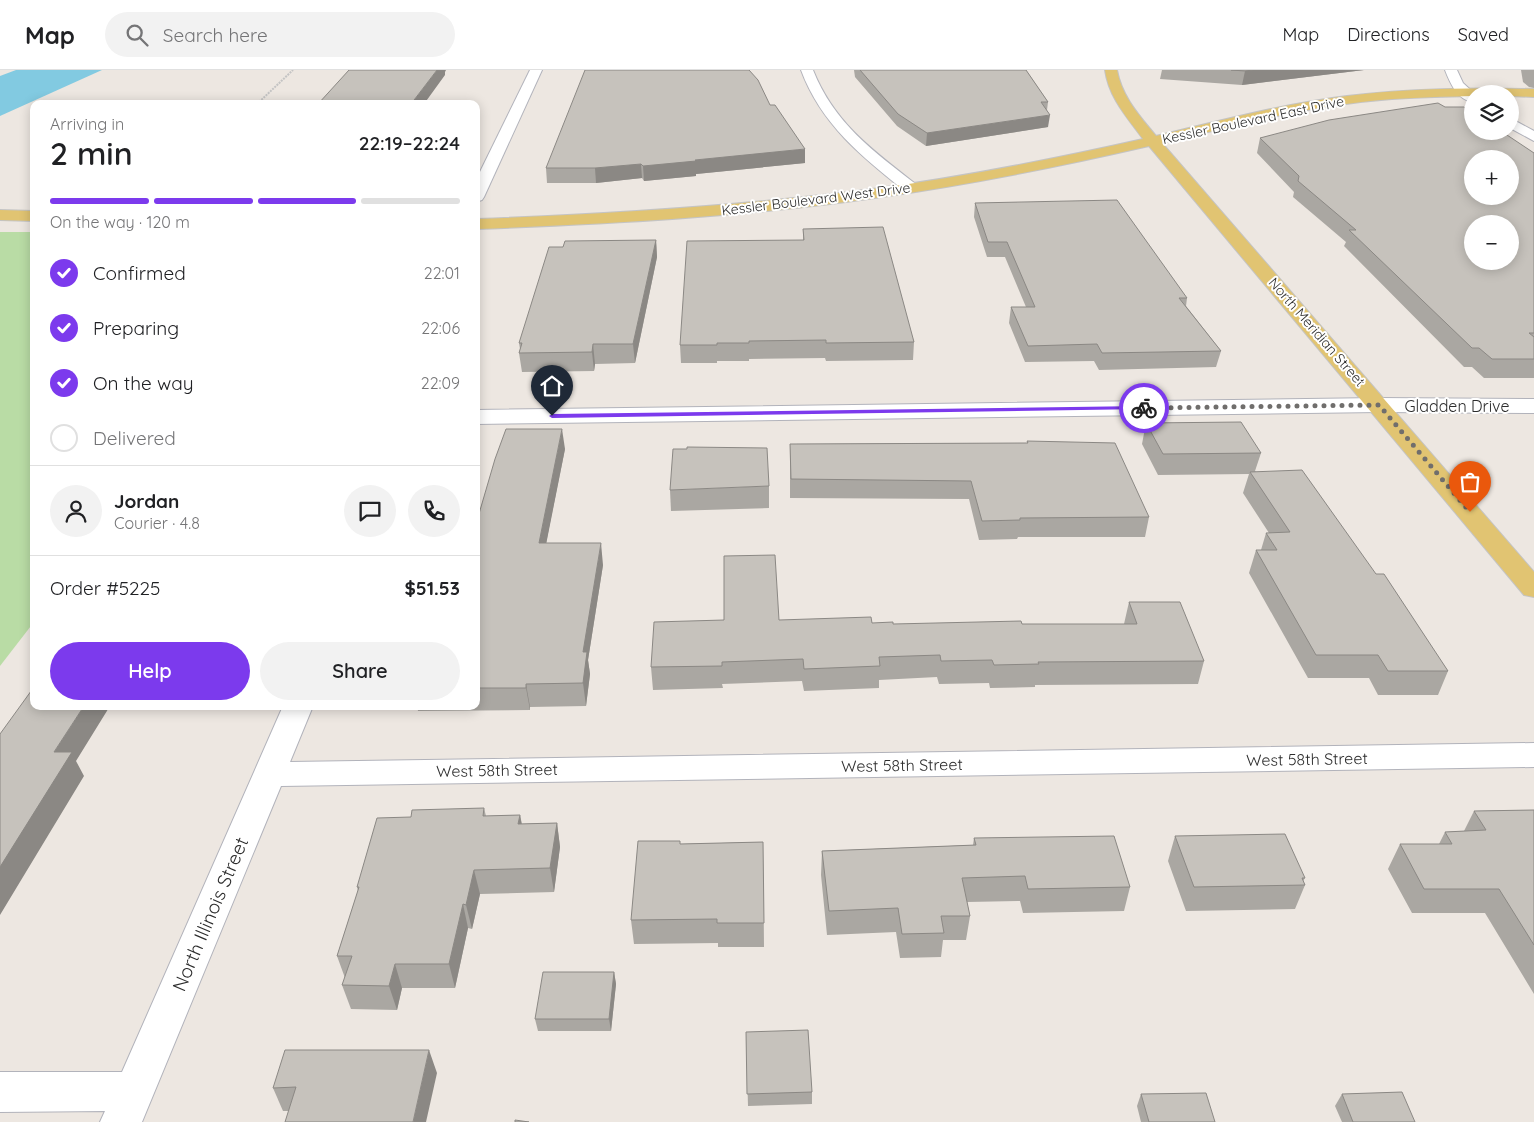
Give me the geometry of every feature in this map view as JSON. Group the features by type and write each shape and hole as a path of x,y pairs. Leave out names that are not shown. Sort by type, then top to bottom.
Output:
{"main road":[{"name":"North Meridian Street","path":"1111,70 1113,84 1118,94 1152,140 1534,589"},
{"name":"Kessler Boulevard East Drive","path":"1519,93 1534,93"},
{"name":"Kessler Boulevard East Drive","path":"1152,140 1320,104 1392,96 1464,95"},
{"name":"Kessler Boulevard West Drive","path":"480,224 571,221 685,214 807,202 911,188 1003,172 1152,140"},
{"path":"0,215 30,216"}],"street":[{"path":"480,189 536,70"},
{"path":"807,70 818,96 838,123 858,144 911,188"},
{"path":"1451,70 1452,78 1464,91"},
{"path":"1519,128 1534,137"},
{"name":"Gladden Drive","path":"480,417 1379,405 1534,406"},
{"name":"North Illinois Street","path":"128,1107 296,710"},
{"name":"West 58th Street","path":"270,774 1534,755"},
{"path":"0,1092 128,1107"}],"path":[{"path":"261,100 293,70"}],"green space":[{"path":"0,232 30,232 30,627 0,666"}],"water":[{"path":"16,70 102,70 35,100 30,100 30,102 0,116 0,76"}],"building":[{"path":"349,70 437,70 414,100 322,100"},
{"path":"585,70 749,70 758,80 770,105 775,105 805,149 643,166 641,164 595,168 546,168"},
{"path":"860,70 1026,70 1048,102 1041,102 1050,115 927,133 898,114"},
{"path":"1438,103 1445,107 1464,107 1464,140 1514,140 1534,153 1534,333 1529,333 1534,337 1534,359 1492,359 1479,348 1472,348 1349,230 1356,230 1298,181 1299,176 1260,138 1329,120"},
{"path":"1117,200 1187,298 1179,298 1221,351 1102,353 1097,344 1028,346 1011,307 1035,307 1007,242 988,242 975,203"},
{"path":"883,227 914,342 826,343 826,340 749,341 749,343 717,343 717,345 680,345 687,241 804,240 803,229"},
{"path":"656,240 633,344 593,344 592,352 519,353 522,343 519,343 549,247 563,247 565,241"},
{"path":"1241,422 1261,453 1163,454 1146,423"},
{"path":"506,429 562,429 539,543 601,543 583,652 587,652 583,683 526,684 526,688 480,688 480,510"},
{"path":"1027,441 1115,443 1149,517 1020,518 1020,520 982,521 971,481 791,479 790,444 1028,443"},
{"path":"687,447 767,448 769,486 670,490 673,449 687,449"},
{"path":"1302,470 1376,574 1384,574 1448,671 1388,671 1378,655 1316,655 1256,550 1277,550 1266,533 1290,532 1250,472"},
{"path":"775,555 779,620 871,617 872,623 893,622 893,624 1021,621 1022,624 1137,624 1129,602 1180,602 1204,661 1038,662 1039,664 994,665 992,660 941,661 940,655 879,657 880,666 804,669 803,659 722,662 722,666 651,667 654,622 724,620 724,556"},
{"path":"30,693 30,710 81,710 54,752 72,752 0,867 0,734"},
{"path":"484,808 483,816 520,815 518,824 557,823 550,868 474,870 466,905 463,904 449,964 395,964 389,986 342,985 352,956 337,956 359,887 357,887 377,818 411,817 412,810"},
{"path":"1534,810 1534,945 1499,889 1424,889 1400,844 1452,844 1445,832 1486,830 1474,811"},
{"path":"1285,834 1305,878 1302,878 1305,885 1194,887 1175,836"},
{"path":"1114,836 1130,887 1028,889 1025,876 962,878 970,916 941,916 944,933 902,934 898,908 829,911 822,851 976,845 974,838"},
{"path":"638,841 680,841 680,844 763,842 764,923 717,923 717,919 631,920"},
{"path":"543,972 614,972 609,1019 535,1019"},
{"path":"808,1030 812,1092 747,1094 746,1032"},
{"path":"285,1050 429,1050 413,1122 285,1122 296,1087 273,1088"},
{"path":"1402,1092 1415,1122 1353,1122 1342,1094"},
{"path":"1206,1093 1215,1122 1149,1122 1141,1094"}],"way so far":[{"path":"1144,408 1379,405 1470,512"}],"route":[{"path":"552,416 1144,408"}]}
